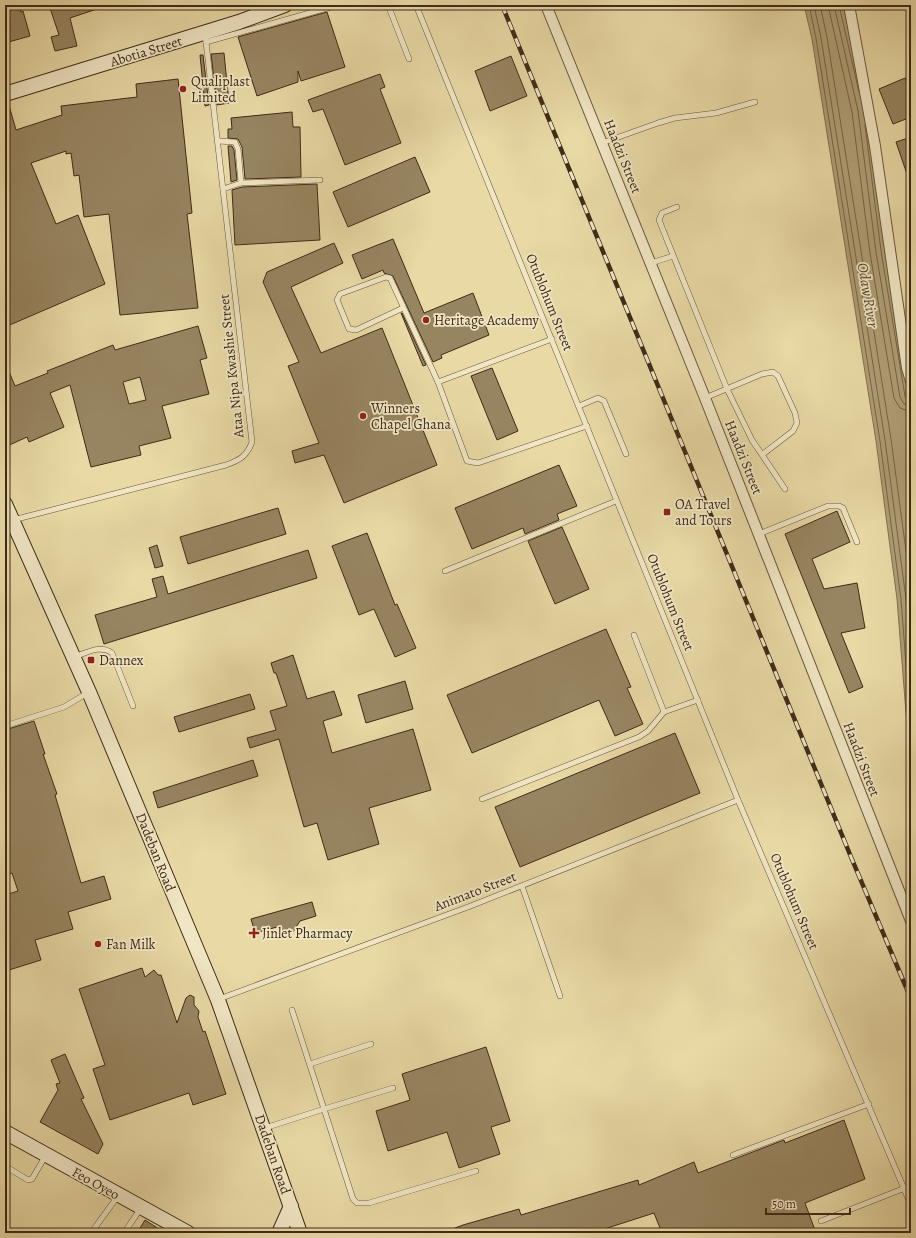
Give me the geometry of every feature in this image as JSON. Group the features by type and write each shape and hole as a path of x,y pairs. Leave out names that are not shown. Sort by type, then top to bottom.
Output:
{"street":[{"name":"Abotia Street","path":"5,94 206,37 285,5"},
{"name":"Haadzi Street","path":"546,5 705,398 911,921"},
{"path":"849,5 875,146 907,368 911,381"},
{"name":"Dadeban Road","path":"5,504 89,692 218,1000 300,1233"},
{"name":"Feo Oyeo","path":"5,1132 188,1233"},
{"name":"Dadeban Road","path":"279,1233 291,1206"}],"lane":[{"path":"206,37 338,5"},
{"path":"388,5 409,59"},
{"name":"Otublohum Street","path":"416,5 738,800 911,1205"},
{"name":"Ataa Nipa Kwashie Street","path":"12,520 226,465 239,460 248,452 252,442 206,37"},
{"path":"602,143 675,118 716,113 755,102"},
{"path":"218,141 235,142 237,145 241,183"},
{"path":"223,189 241,183 320,180"},
{"path":"677,207 662,213 659,220 727,389 752,440 786,489"},
{"path":"651,263 674,256"},
{"path":"403,308 356,330 349,329 338,300 340,294 386,277 390,278 438,382 467,461 478,463 587,426"},
{"path":"438,382 552,339"},
{"path":"705,398 762,374 773,372 778,376 795,413 797,423 793,430 763,454"},
{"path":"579,406 598,398 604,401 626,454"},
{"path":"445,571 616,501"},
{"path":"759,534 828,506 839,506 843,508 857,542"},
{"path":"634,635 664,712"},
{"path":"73,657 101,648 108,650 112,654 134,706"},
{"path":"5,726 64,707 89,692"},
{"path":"482,798 639,737 648,731 664,712 698,700"},
{"name":"Animato Street","path":"218,1000 522,886 738,800"},
{"path":"522,886 560,996"},
{"path":"292,1010 353,1199 357,1203 370,1203 476,1171"},
{"path":"310,1064 371,1044"},
{"path":"264,1128 393,1088"},
{"path":"733,1155 869,1104"},
{"path":"5,1166 28,1180 32,1179 46,1155"},
{"path":"821,1221 905,1188"},
{"path":"91,1233 119,1195"},
{"path":"124,1233 141,1207"}],"water":[{"name":"Odaw River","path":"804,5 843,5 867,109 885,251 909,393 911,411 911,776 897,599 876,441 812,39"}],"building":[{"path":"5,5 18,5 21,12 23,11 30,36 5,43"},
{"path":"49,5 103,5 103,7 70,18 77,46 55,51 51,37 59,35"},
{"path":"327,12 345,67 301,81 298,71 298,82 257,96 238,37"},
{"path":"224,53 229,103 217,105 211,54"},
{"path":"200,55 203,55 209,105 205,106"},
{"path":"511,56 527,96 490,111 475,71"},
{"path":"380,74 385,87 380,89 401,143 345,165 323,109 313,112 308,100"},
{"path":"905,78 911,92 911,117 893,124 879,89"},
{"path":"178,79 192,213 187,214 198,308 120,315 109,214 84,217 79,175 74,176 71,153 66,154 66,151 31,163 56,224 78,215 105,284 5,327 5,102 8,102 16,130 62,115 61,106 137,97 136,84"},
{"path":"292,112 293,127 300,127 301,177 245,179 242,147 238,139 228,138 228,129 232,129 231,118"},
{"path":"911,137 911,180 909,180 896,142"},
{"path":"228,146 232,146 234,150 237,180 231,182"},
{"path":"415,157 430,192 348,227 333,192"},
{"path":"317,184 320,240 235,245 232,190 242,187"},
{"path":"393,239 424,313 473,293 489,335 441,355 442,358 433,362 393,276 384,273 383,270 362,279 352,255"},
{"name":"Winners Chapel Ghana","path":"334,243 343,263 291,287 321,353 382,328 437,465 344,503 324,455 295,463 292,451 319,443 288,366 299,362 263,282 267,272"},
{"path":"402,313 426,365 423,366"},
{"path":"198,326 207,358 200,360 209,394 162,406 171,438 139,446 141,455 91,467 70,385 50,393 64,427 29,442 27,437 5,447 5,362 15,386 48,373 47,371 113,345 115,350","holes":["140,377 146,400 129,404 123,382"]},
{"path":"492,368 518,431 497,440 471,376"},
{"path":"559,465 577,506 557,514 559,520 525,534 523,528 472,549 455,508"},
{"path":"278,508 286,534 188,564 180,537"},
{"path":"837,511 850,542 812,559 824,589 857,583 865,628 841,633 863,687 849,693 785,534"},
{"path":"562,527 589,589 555,604 528,541"},
{"path":"367,533 395,605 397,604 416,648 395,657 374,609 359,615 332,546"},
{"path":"157,545 163,566 155,568 149,548"},
{"path":"308,550 317,578 104,644 95,615 157,597 152,579 163,576 168,594"},
{"path":"606,629 631,687 627,688 643,724 615,736 599,700 472,753 447,695"},
{"path":"293,655 307,699 334,691 342,715 323,721 332,753 413,729 431,790 369,808 379,844 328,860 317,823 304,827 279,739 250,748 247,738 276,730 270,711 287,706 271,663"},
{"path":"405,681 413,709 366,723 358,695"},
{"path":"250,694 255,709 179,732 174,717"},
{"path":"34,721 45,754 43,754 57,794 55,795 81,883 104,876 111,899 68,912 73,929 35,940 41,960 9,970 5,956 5,895 18,891 12,873 5,876 5,730"},
{"path":"675,733 700,793 520,867 495,807"},
{"path":"253,760 258,776 158,808 153,792"},
{"path":"312,902 316,916 300,921 293,932 285,932 277,927 255,933 251,919"},
{"path":"142,968 145,977 154,970 158,975 161,975 177,1023 186,998 190,995 194,997 194,1005 199,1011 198,1017 203,1032 205,1031 226,1094 193,1105 189,1093 110,1120 93,1069 105,1065 79,989"},
{"path":"486,1047 510,1121 491,1127 500,1154 459,1168 447,1132 388,1151 376,1111 410,1100 402,1074"},
{"path":"65,1054 84,1098 81,1099 103,1144 98,1154 40,1122 58,1090 56,1084 60,1083 51,1060"},
{"path":"844,1120 865,1179 805,1203 816,1233 662,1233 654,1213 592,1233 447,1233 447,1231 463,1225 519,1209 521,1215 638,1180 639,1185 694,1162 698,1173 784,1140 785,1143"},
{"path":"145,1220 165,1233 137,1233"}],"railway":[{"path":"502,5 851,857 911,999"}],"place":[{"name":"Qualiplast Limited","path":"183,89"},
{"name":"Heritage Academy","path":"426,320"},
{"name":"Winners Chapel Ghana","path":"363,416"},
{"name":"OA Travel and Tours","path":"667,512"},
{"name":"Dannex","path":"91,660"},
{"name":"Jinlet Pharmacy","path":"254,933"},
{"name":"Fan Milk","path":"98,944"}]}
